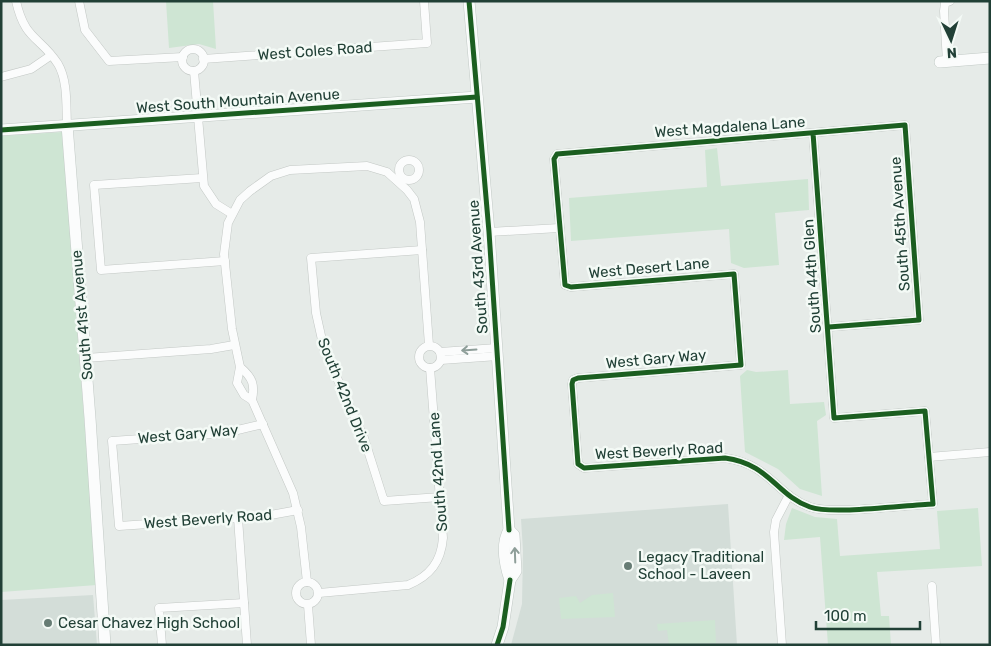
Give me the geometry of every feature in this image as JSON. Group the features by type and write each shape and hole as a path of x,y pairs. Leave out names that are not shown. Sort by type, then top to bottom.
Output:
{"street":[{"name":"South 41st Avenue","path":"16,1 20,21 29,34 58,64 64,79 86,358 105,645"},
{"name":"West Coles Road","path":"79,1 86,30 109,61 183,57 186,52 192,50 201,53 204,59 427,43 424,1"},
{"name":"South 43rd Avenue","path":"469,1 489,232 509,530 514,535 516,571 510,580 503,627 497,645"},
{"path":"948,2 944,62 989,58 990,66"},
{"path":"1,77 30,69 50,56"},
{"path":"183,57 184,67 194,71"},
{"path":"194,71 202,66 204,59"},
{"path":"194,71 204,186 212,200 232,214 224,242 234,345 240,368 237,383 244,396 252,400"},
{"name":"West South Mountain Avenue","path":"1,130 477,97"},
{"name":"West Magdalena Lane","path":"560,228 554,159 557,154 905,125"},
{"name":"South 45th Avenue","path":"829,327 919,320 905,125"},
{"name":"South 44th Glen","path":"814,133 834,418 925,411 929,456"},
{"name":"South 42nd Lane","path":"232,214 240,200 271,176 290,170 367,166 388,172 400,179 414,200 418,210 429,345 421,350 418,359 422,365 430,368 440,496 442,551 431,572 420,581 408,585 319,593"},
{"path":"202,178 94,185 101,270 225,261"},
{"path":"489,232 560,228"},
{"name":"West Desert Lane","path":"560,228 565,285 571,287 734,274 740,365"},
{"name":"South 42nd Drive","path":"422,250 311,258 316,313 324,349 364,438 384,501 440,496"},
{"path":"86,358 212,349 234,345"},
{"path":"429,345 440,356 498,352"},
{"path":"430,368 437,366 440,356"},
{"name":"West Gary Way","path":"573,380 578,378 740,365"},
{"path":"240,368 252,379 254,386 252,400 289,484 298,510 307,582"},
{"name":"West Beverly Road","path":"573,380 572,394 580,467 732,459 756,467 789,494 809,507 820,510 933,504 929,456"},
{"name":"West Gary Way","path":"119,526 112,441 225,433 263,424"},
{"path":"929,456 990,452"},
{"path":"782,645 774,532 776,520 789,494"},
{"name":"West Beverly Road","path":"119,526 238,518 298,510"},
{"path":"238,518 247,645"},
{"path":"307,582 316,586 319,593 317,600 308,605"},
{"path":"307,582 297,588 296,596 301,602 308,605"},
{"path":"932,586 936,645"},
{"path":"162,645 159,608 244,602"},
{"path":"308,605 311,645"}],"shaded area":[{"name":"Legacy Traditional School - Laveen","path":"728,504 737,645 511,645 522,604 523,551 521,519"},
{"name":"Cesar Chavez High School","path":"93,595 97,645 1,645 1,600"}],"green space":[{"path":"166,1 213,1 216,49 199,44 169,48"},
{"path":"62,132 97,585 1,592 1,136"},
{"path":"717,148 721,186 808,179 809,210 775,213 779,265 744,268 731,263 729,229 571,241 569,198 707,187 705,150"},
{"path":"747,370 756,372 788,370 790,404 824,402 826,415 817,421 822,496 800,489 778,469 745,452 740,376"},
{"path":"792,508 815,517 837,519 840,556 940,549 937,511 978,508 982,566 877,572 881,616 889,616 891,645 828,645 820,537 784,540 786,524"},
{"path":"613,593 615,617 561,619 559,598 576,596 580,603 592,595"},
{"path":"715,620 716,643 669,645 667,630 658,631 657,624"}],"cycle path":[{"path":"469,1 489,232 509,530"},
{"path":"1,130 477,97"},
{"path":"813,133 834,418 925,411 933,504 851,510 810,507 798,502 752,466 725,458 584,468 578,464 573,380 578,378 741,365 734,274 571,287 565,285 554,159 557,154 905,125 919,320 829,327"},
{"path":"497,645 503,627 510,580"}],"place":[{"name":"Legacy Traditional School - Laveen","path":"628,566"},
{"name":"Cesar Chavez High School","path":"48,623"}]}
